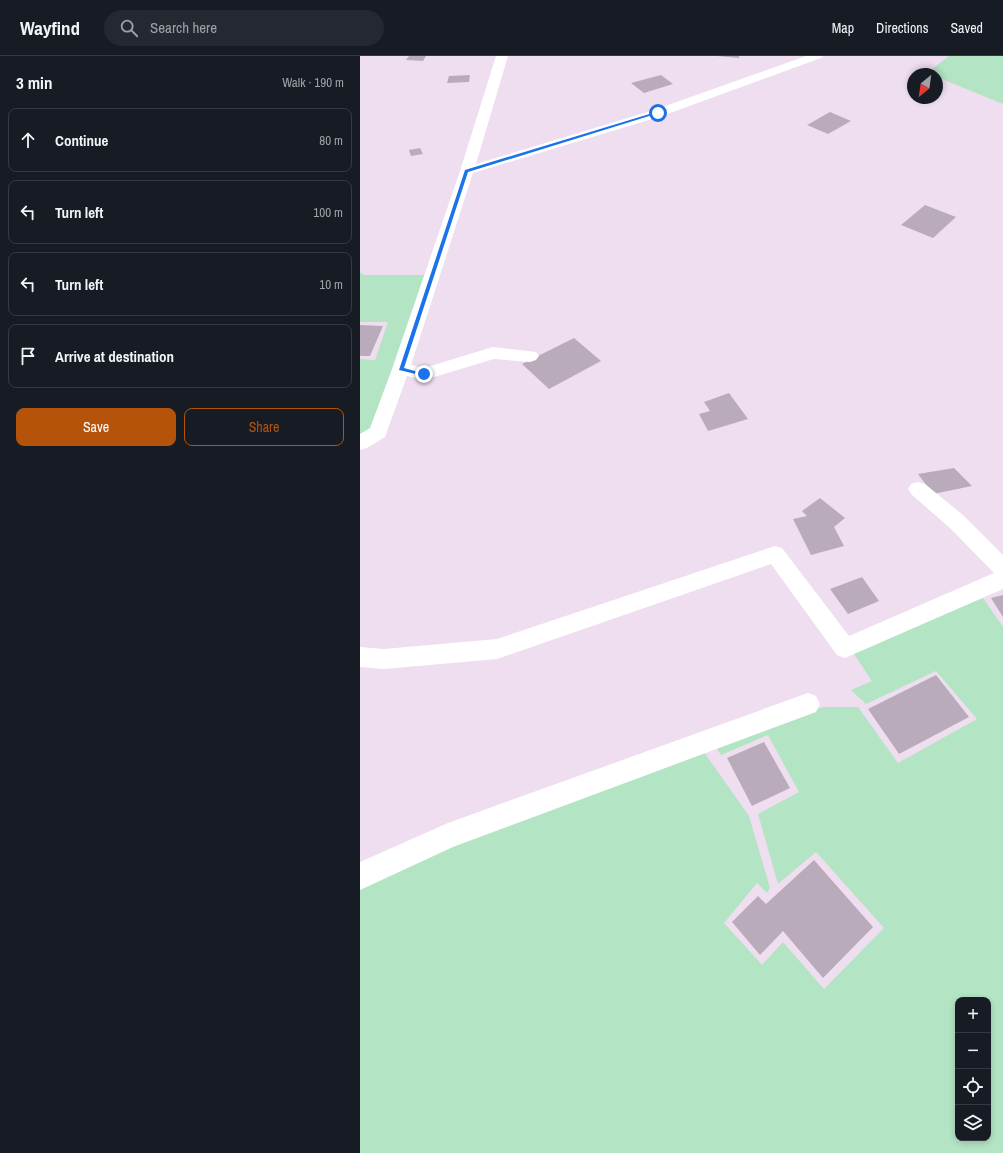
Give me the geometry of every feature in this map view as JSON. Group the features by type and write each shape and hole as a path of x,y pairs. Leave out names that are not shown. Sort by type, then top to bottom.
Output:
{"street":[{"path":"360,443 378,432 401,369 467,171 502,56"},
{"path":"467,171 658,113 817,56"},
{"path":"401,369 424,374 493,352 530,356"},
{"path":"918,489 957,522 1003,569"},
{"path":"360,657 384,659 497,649 775,554 845,648 1003,579"},
{"path":"360,876 448,836 808,704"}],"green space":[{"path":"949,56 1003,56 1003,104 943,79 943,68 933,68"},
{"path":"360,272 364,275 427,275 371,432 360,438 360,359 375,360 388,322 360,322"},
{"path":"983,598 1003,627 1003,1153 360,1153 360,884 699,745 749,816 770,888 767,893 757,883 724,923 762,965 783,942 824,989 884,928 816,852 778,884 758,814 799,792 768,735 721,755 710,739 824,707 858,707 898,763 977,719 936,671 866,704 851,690 872,681 852,651"}],"building":[{"path":"409,56 426,56 423,61 406,60"},
{"path":"717,56 739,56 739,58"},
{"path":"470,75 469,82 447,83 449,76"},
{"path":"661,75 673,84 644,93 631,83"},
{"path":"830,112 851,121 828,134 807,125"},
{"path":"420,148 423,154 411,156 409,150"},
{"path":"925,205 956,217 933,238 901,225"},
{"path":"360,325 383,326 370,356 360,356"},
{"path":"574,338 601,361 549,389 522,364"},
{"path":"729,393 748,419 708,431 699,414 710,411 704,402"},
{"path":"954,468 972,486 933,494 918,474"},
{"path":"820,498 845,518 834,527 844,546 811,555 793,519 807,516 802,511"},
{"path":"862,577 879,601 848,614 830,589"},
{"path":"1003,595 1003,617 991,598"},
{"path":"936,675 969,717 899,754 868,709"},
{"path":"764,742 790,788 752,806 727,758"},
{"path":"814,860 873,927 823,978 783,931 760,955 732,922 758,896 766,904"}],"route":[{"path":"424,374 401,369 467,171 658,113"}]}
